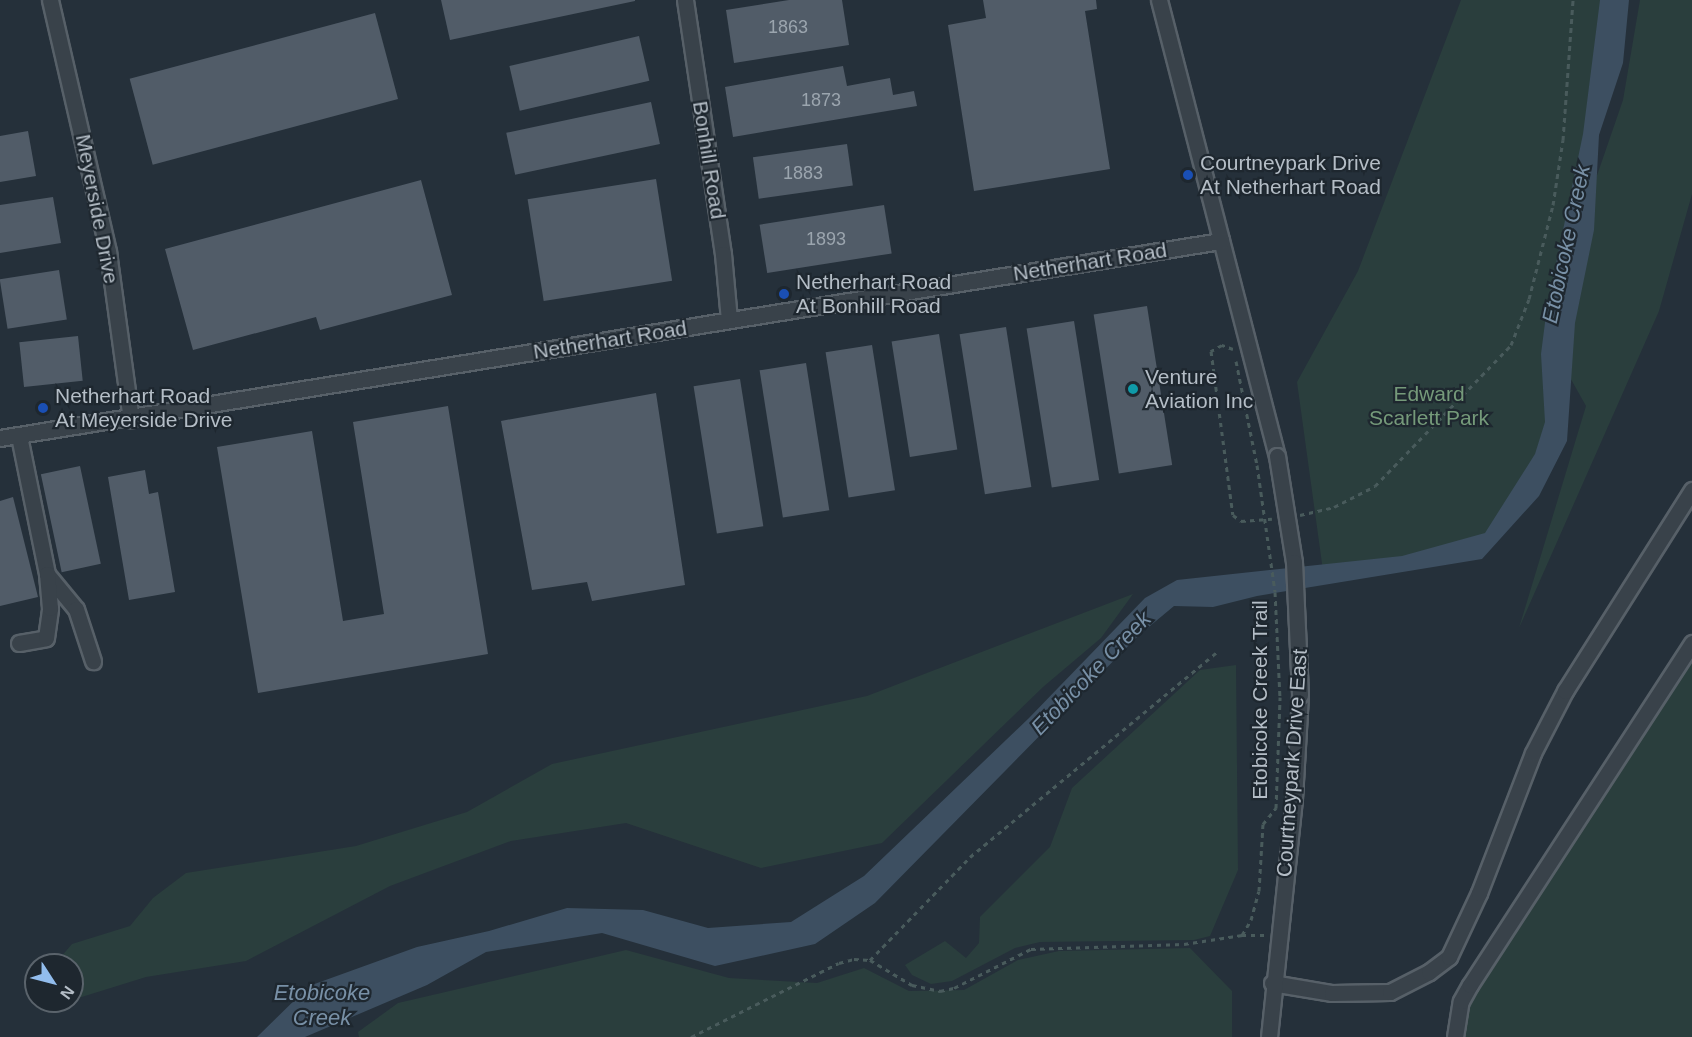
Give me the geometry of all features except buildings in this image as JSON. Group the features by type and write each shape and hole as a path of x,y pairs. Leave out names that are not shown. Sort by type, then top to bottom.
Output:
{"street":[{"name":"Meyerside Drive","path":"50,0 108,252 131,419"},
{"name":"Bonhill Road","path":"685,0 723,254 729,320"},
{"name":"Courtneypark Drive East","path":"1159,0 1277,456 1294,562 1300,695 1294,799 1272,983 1269,1037"},
{"name":"Netherhart Road","path":"0,438 131,419 1221,241"},
{"path":"19,436 47,574 50,608 46,638 19,644"},
{"path":"1272,983 1332,993 1390,992 1429,972 1449,957 1479,894 1533,753 1565,691 1692,490"},
{"path":"47,574 76,609 93,661"},
{"path":"1455,1037 1461,1001 1470,985 1692,643"}],"path":[{"path":"1306,514 1335,507 1375,486 1486,374 1514,339 1553,206 1563,140 1573,0"},
{"name":"Etobicoke Creek Trail","path":"1242,935 1251,920 1259,891 1263,824 1276,808 1280,697 1275,592 1257,465 1233,346 1222,345 1211,351 1233,515 1254,522"},
{"path":"870,960 970,857 1218,651"},
{"path":"691,1037 838,963 870,960 912,985 940,991 954,988 1031,949 1184,944 1242,935 1278,935"}],"green space":[{"name":"Edward Scarlett Park","path":"1461,0 1611,0 1557,424 1490,540 1324,578 1297,382 1358,271"},
{"path":"1640,0 1692,0 1692,194 1659,311 1519,628 1586,406 1563,365 1593,187 1623,100"},
{"path":"1133,594 1101,638 1043,687 882,843 761,868 626,823 511,841 390,886 246,961 146,977 84,996 84,953 64,953 72,944 130,926 153,898 186,873 356,846 467,812 552,764 867,696"},
{"path":"1692,656 1692,1037 1461,1037 1467,1003 1476,987"},
{"path":"1236,665 1238,870 1210,936 1194,940 1040,942 1015,948 952,981 931,984 912,975 905,965 945,941 966,958 979,943 980,917 1050,847 1072,788 1200,670"},
{"path":"1190,948 1232,991 1232,1037 359,1037 358,1032 398,1003 626,950 729,978 817,983 864,968 909,991 964,990 1018,960 1059,951"}],"water":[{"name":"Etobicoke Creek","path":"1600,0 1629,0 1623,63 1599,135 1594,230 1575,323 1567,441 1539,496 1482,559 1257,596 1213,607 1174,606 1138,636 875,903 815,944 715,966 602,933 486,952 427,985 305,1037 257,1037 309,986 417,947 489,931 567,908 643,910 708,928 791,922 864,876 1029,718 1145,598 1177,580 1402,556 1485,533 1535,454 1545,422 1541,354 1547,307 1583,134"}],"place":[{"name":"Courtneypark Drive At Netherhart Road","path":"1188,175"},
{"name":"Netherhart Road At Bonhill Road","path":"784,294"},
{"name":"Venture Aviation Inc","path":"1133,389"},
{"name":"Netherhart Road At Meyerside Drive","path":"43,408"}]}
